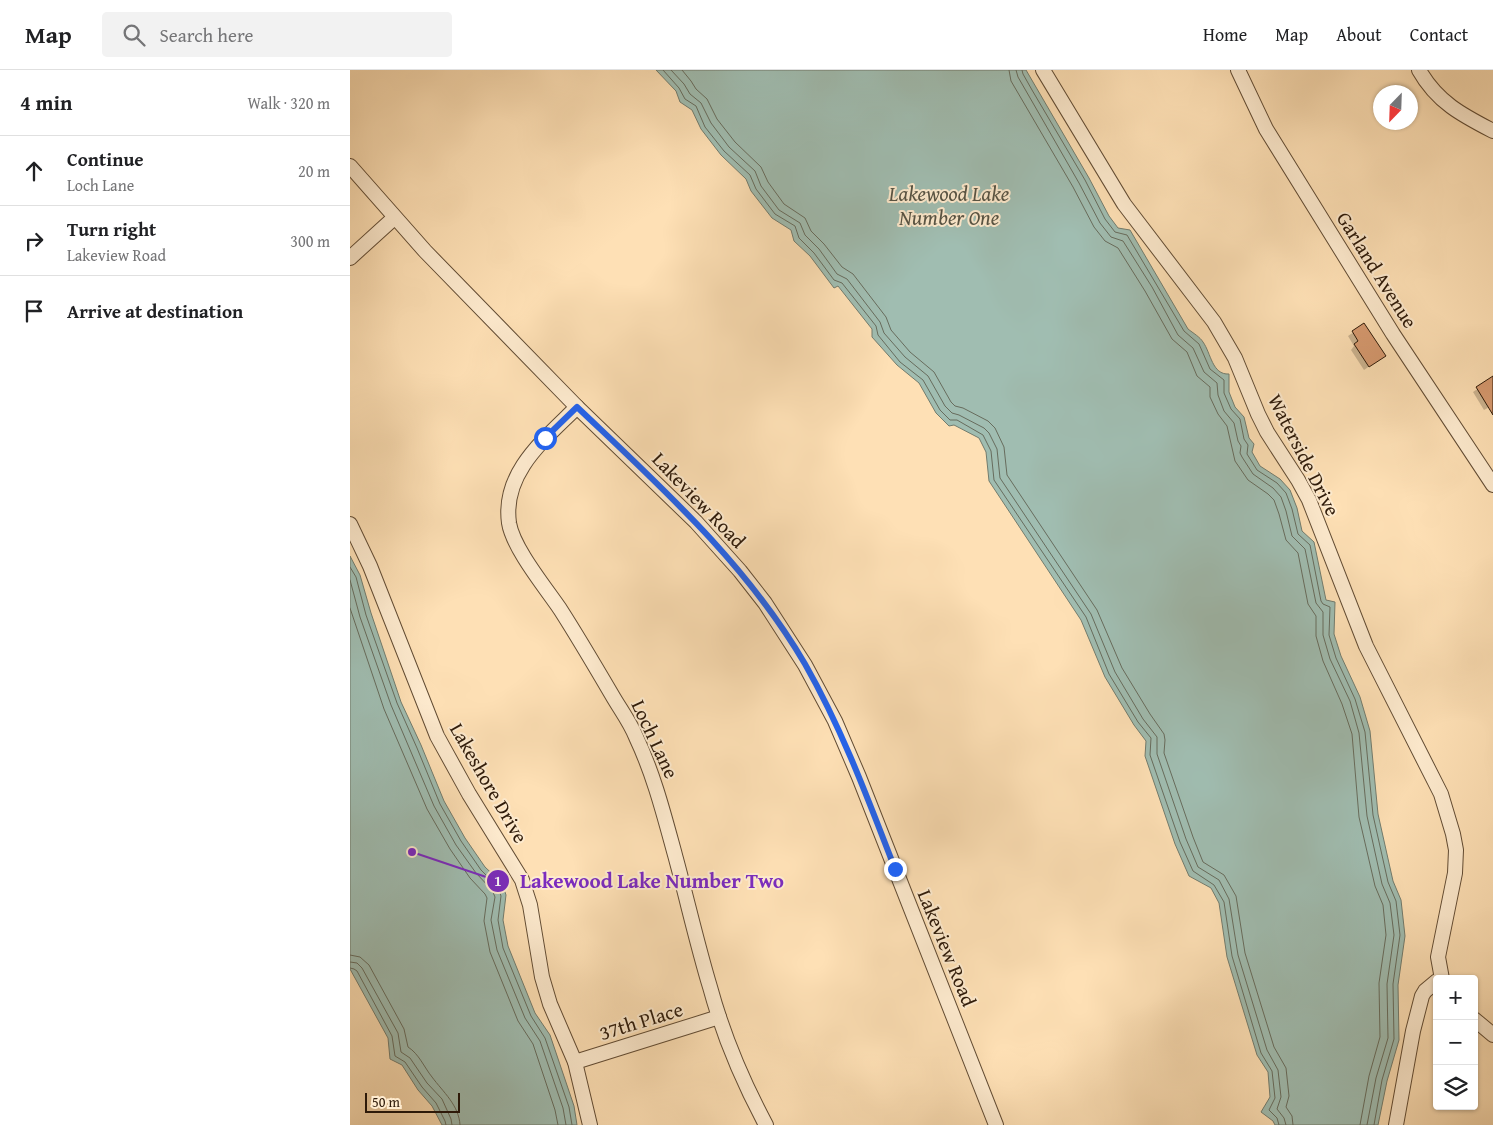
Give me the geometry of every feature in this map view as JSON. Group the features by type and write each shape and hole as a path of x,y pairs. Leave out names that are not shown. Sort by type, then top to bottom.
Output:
{"street":[{"name":"Waterside Drive","path":"1043,70 1124,204 1214,322 1235,358 1258,414 1309,500 1366,646 1441,794 1456,850 1453,888 1438,957 1441,975"},
{"name":"Garland Avenue","path":"1238,70 1266,129 1393,334 1493,485"},
{"path":"1419,70 1426,84 1449,106 1493,131"},
{"name":"Lakeview Road","path":"350,166 394,218 512,342 696,522 740,570 765,604 805,665 835,721 859,777 996,1125"},
{"path":"350,258 394,218"},
{"name":"Loch Lane","path":"577,407 534,449 513,481 508,508 511,531 536,575 585,648 635,735 649,767 663,810 719,1017 746,1084 766,1125"},
{"name":"Lakeshore Drive","path":"350,524 370,566 438,736 469,794 522,880 530,905 542,977 550,1004 575,1062 590,1125"},
{"path":"1396,1125 1413,1031 1422,996 1433,984"},
{"name":"37th Place","path":"575,1062 719,1017"},
{"path":"1475,1020 1493,1035"}],"water":[{"name":"Lakewood Lake Number One","path":"656,70 1026,70 1109,216 1118,228 1130,230 1188,329 1202,340 1215,367 1223,373 1229,374 1229,392 1235,407 1244,417 1249,438 1254,444 1252,452 1260,466 1280,479 1290,490 1297,508 1302,531 1314,542 1326,600 1335,602 1334,634 1341,656 1360,697 1370,731 1378,814 1393,881 1401,900 1405,936 1398,985 1399,1040 1387,1081 1378,1125 1275,1125 1273,1121 1261,1112 1270,1097 1268,1072 1257,1055 1227,957 1219,903 1211,888 1189,876 1175,844 1145,756 1146,741 1105,677 1081,620 989,481 986,452 979,438 954,425 949,426 936,413 919,383 897,365 872,337 872,329 838,286 834,288 810,256 794,241 791,230 772,218 751,191 746,179 721,155 701,129 692,110 680,102 676,91"},
{"path":"350,556 360,575 401,702 444,801 465,838 485,867 502,883 506,895 503,920 508,946 535,1013 550,1035 574,1106 577,1125 442,1125 432,1106 418,1090 402,1065 390,1059 388,1038 350,969"}],"building":[{"path":"1364,323 1386,356 1369,367 1354,344 1358,341 1352,331"},
{"path":"1493,376 1493,415 1476,387"}],"place":[{"name":"Lakewood Lake Number Two","path":"412,852"}],"route":[{"path":"545,438 577,407 696,522 740,570 794,646 835,721 895,869"}]}
